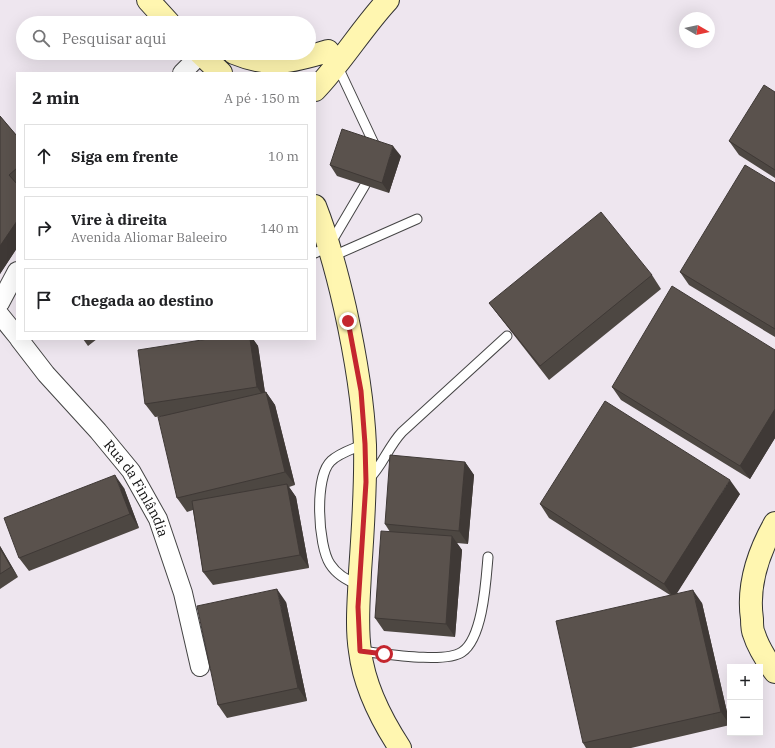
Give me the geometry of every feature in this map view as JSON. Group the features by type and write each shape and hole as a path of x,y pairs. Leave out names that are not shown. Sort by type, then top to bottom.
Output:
{"main road":[{"path":"148,0 163,16"},
{"path":"316,98 327,71 382,6"},
{"path":"207,60 220,72"},
{"path":"258,60 272,62 294,61 327,71"},
{"path":"316,72 327,71"},
{"path":"316,210 326,252 356,358 361,391 366,482 358,607 360,651 376,706 387,728 400,748"},
{"path":"775,523 766,538 754,569 749,603 754,634 768,662 775,672"}],"street":[{"path":"183,72 195,60"},
{"path":"0,303 16,273"},
{"path":"0,315 16,335"},
{"name":"Rua da Finlândia","path":"20,340 46,374 98,431 131,471 158,519 183,593 200,667"}],"lane":[{"path":"327,71 376,148"},
{"path":"326,252 365,185"},
{"path":"326,252 417,219"},
{"path":"366,482 375,474 393,441 507,336"},
{"path":"359,586 348,581 339,574 330,564 324,552 322,541 320,492 325,469 331,461 340,455 365,444"},
{"path":"360,651 430,657 452,656 462,652 467,647 478,624 484,599 488,557"}],"shaded area":[{"path":"0,0 775,0 775,748 0,748"}],"building":[{"path":"764,85 775,92 775,170 729,141"},
{"path":"0,116 16,135 16,169 9,175 16,183 16,222 0,246"},
{"path":"342,129 393,146 382,183 330,165"},
{"path":"745,165 775,183 775,329 680,272"},
{"path":"601,212 652,275 540,366 489,303"},
{"path":"672,286 775,350 775,409 740,466 612,387"},
{"path":"202,340 250,340 257,387 145,404 138,350"},
{"path":"266,392 285,472 177,498 158,417"},
{"path":"605,401 730,480 664,584 540,504"},
{"path":"390,455 465,462 459,531 385,524"},
{"path":"115,475 130,514 19,558 4,518"},
{"path":"287,484 300,555 203,572 192,501"},
{"path":"381,531 452,536 446,624 375,618"},
{"path":"0,548 11,567 0,574"},
{"path":"277,589 298,688 218,705 197,606"},
{"path":"693,590 721,712 583,743 556,621"}],"route":[{"path":"348,321 361,391 365,444 366,482 358,607 360,651 384,654"}]}
